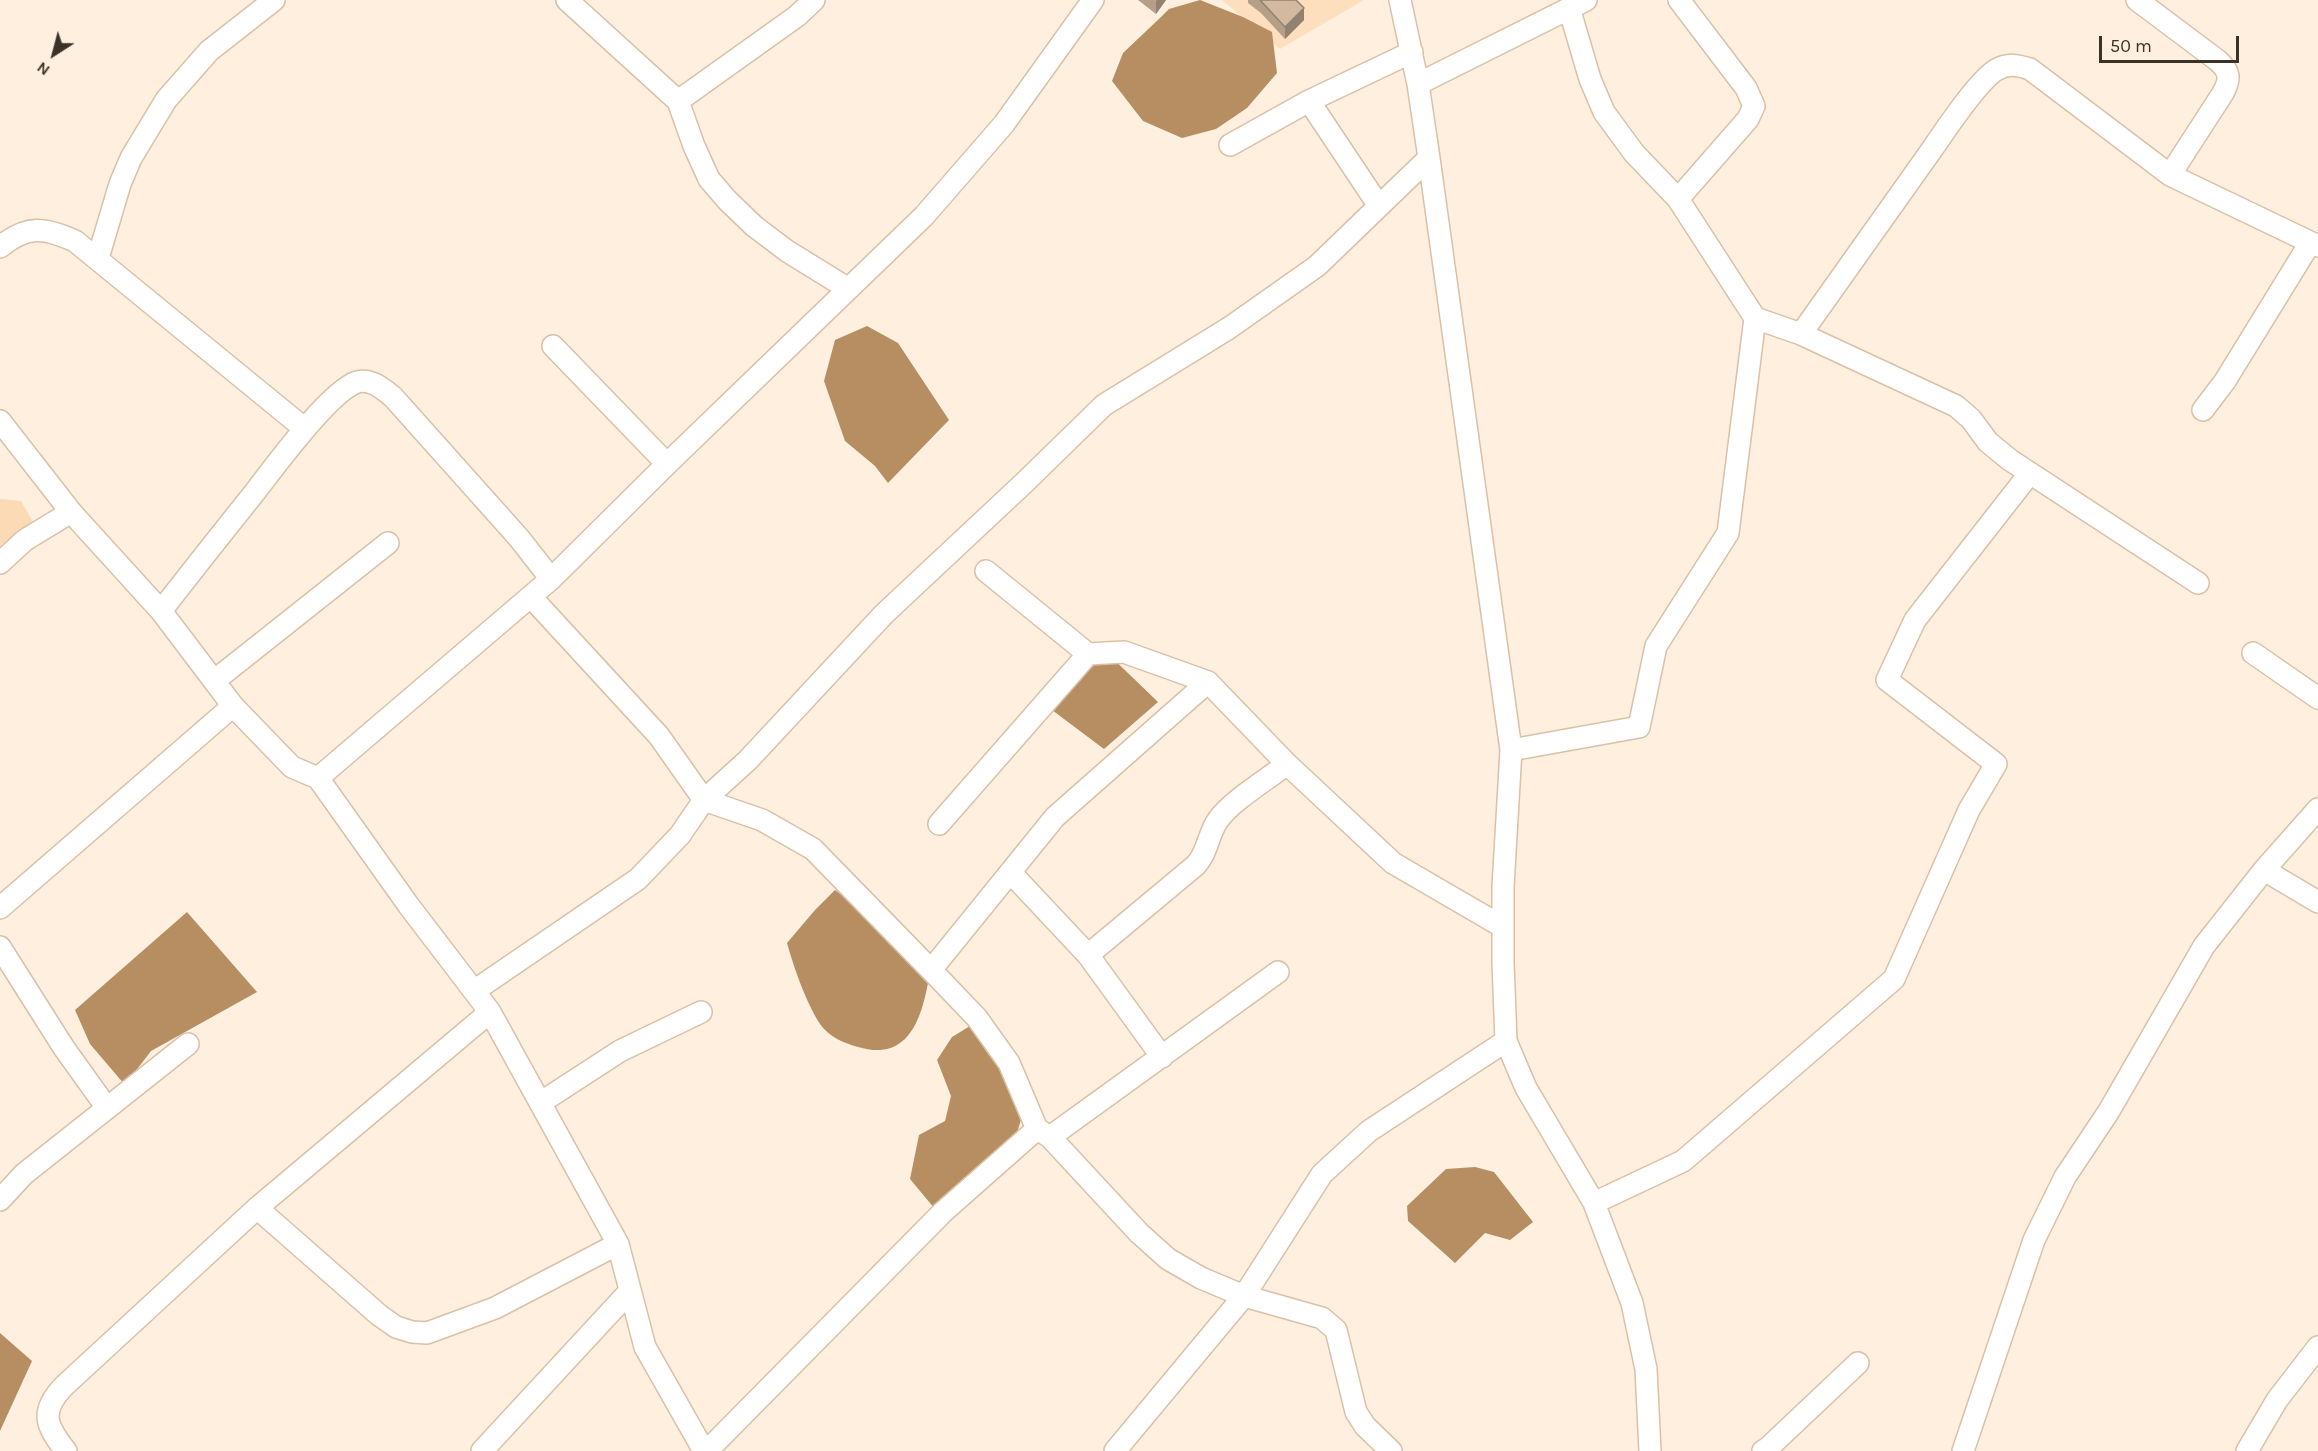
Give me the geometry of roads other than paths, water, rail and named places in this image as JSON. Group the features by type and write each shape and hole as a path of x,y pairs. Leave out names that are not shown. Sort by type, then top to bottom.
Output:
{"street":[{"path":"98,258 120,184 131,158 166,99 209,51 274,0"},
{"path":"567,0 678,101 694,146 710,179 727,200 754,226 847,288"},
{"path":"678,101 797,16 814,0"},
{"path":"318,778 551,579 847,288 924,216 1004,124 1093,0"},
{"path":"1400,0 1418,84 1429,158 1511,750 1503,887 1506,1041 1526,1088 1594,1203 1632,1303 1646,1369 1650,1451"},
{"path":"1678,199 1748,119 1754,106 1746,88 1679,0"},
{"path":"2137,0 2217,60 2226,68 2229,75 2229,82 2223,93 2170,175"},
{"path":"1418,84 1577,4 1590,79 1604,112 1634,153 1678,199 1755,318 1801,334 1956,406 1971,419 1996,449 2198,583"},
{"path":"1230,145 1309,101 1412,52"},
{"path":"1801,334 1985,79 2006,65 2016,65 2030,69 2170,175 2314,245 2203,410"},
{"path":"1309,101 1379,206"},
{"path":"474,991 638,879 681,835 705,800 747,760 884,614 1104,405 1229,328 1317,266 1429,158"},
{"path":"0,247 14,236 33,229 57,233 75,241 305,429"},
{"path":"1511,750 1639,727 1656,646 1728,533 1755,318"},
{"path":"553,346 667,464"},
{"path":"161,611 305,429 346,388 357,382 367,381 378,385 393,397 511,529 551,579"},
{"path":"0,421 71,512 161,611 233,706 292,767 318,778 409,906 490,1012 618,1244 645,1347 706,1451 942,1212 1044,1133 1162,1057 1278,972"},
{"path":"1594,1203 1683,1161 1894,979 1969,810 1996,764 1887,680 1915,620 2030,473"},
{"path":"0,563 25,540 71,512"},
{"path":"214,681 388,543"},
{"path":"986,571 1088,654 1124,652 1208,682 1287,764 1393,863 1503,927"},
{"path":"531,597 659,736 705,800 762,819 813,849 977,1018 1009,1063 1044,1133 1139,1233 1168,1259 1201,1278 1244,1296 1322,1318 1330,1323 1336,1330 1356,1412 1365,1426 1391,1451"},
{"path":"2253,653 2318,698"},
{"path":"939,824 1088,654"},
{"path":"931,970 1055,817 1208,682"},
{"path":"0,908 233,706"},
{"path":"1088,955 1196,865 1205,853 1215,826 1224,813 1287,764"},
{"path":"1971,1447 2034,1240 2065,1177 2109,1111 2204,946 2264,870 2318,808"},
{"path":"2264,870 2318,902"},
{"path":"1011,873 1088,955 1162,1057"},
{"path":"0,947 64,1048 107,1108"},
{"path":"66,1451 56,1439 49,1423 47,1411 51,1399 257,1208 490,1012"},
{"path":"540,1103 620,1052 701,1012"},
{"path":"1115,1451 1244,1296 1322,1174 1369,1131 1506,1041"},
{"path":"0,1200 24,1174 188,1044"},
{"path":"257,1208 379,1315 396,1327 412,1332 427,1332 495,1308 618,1244"},
{"path":"482,1451 630,1291"},
{"path":"2247,1451 2277,1400 2318,1347"},
{"path":"1763,1451 1858,1363"}]}
